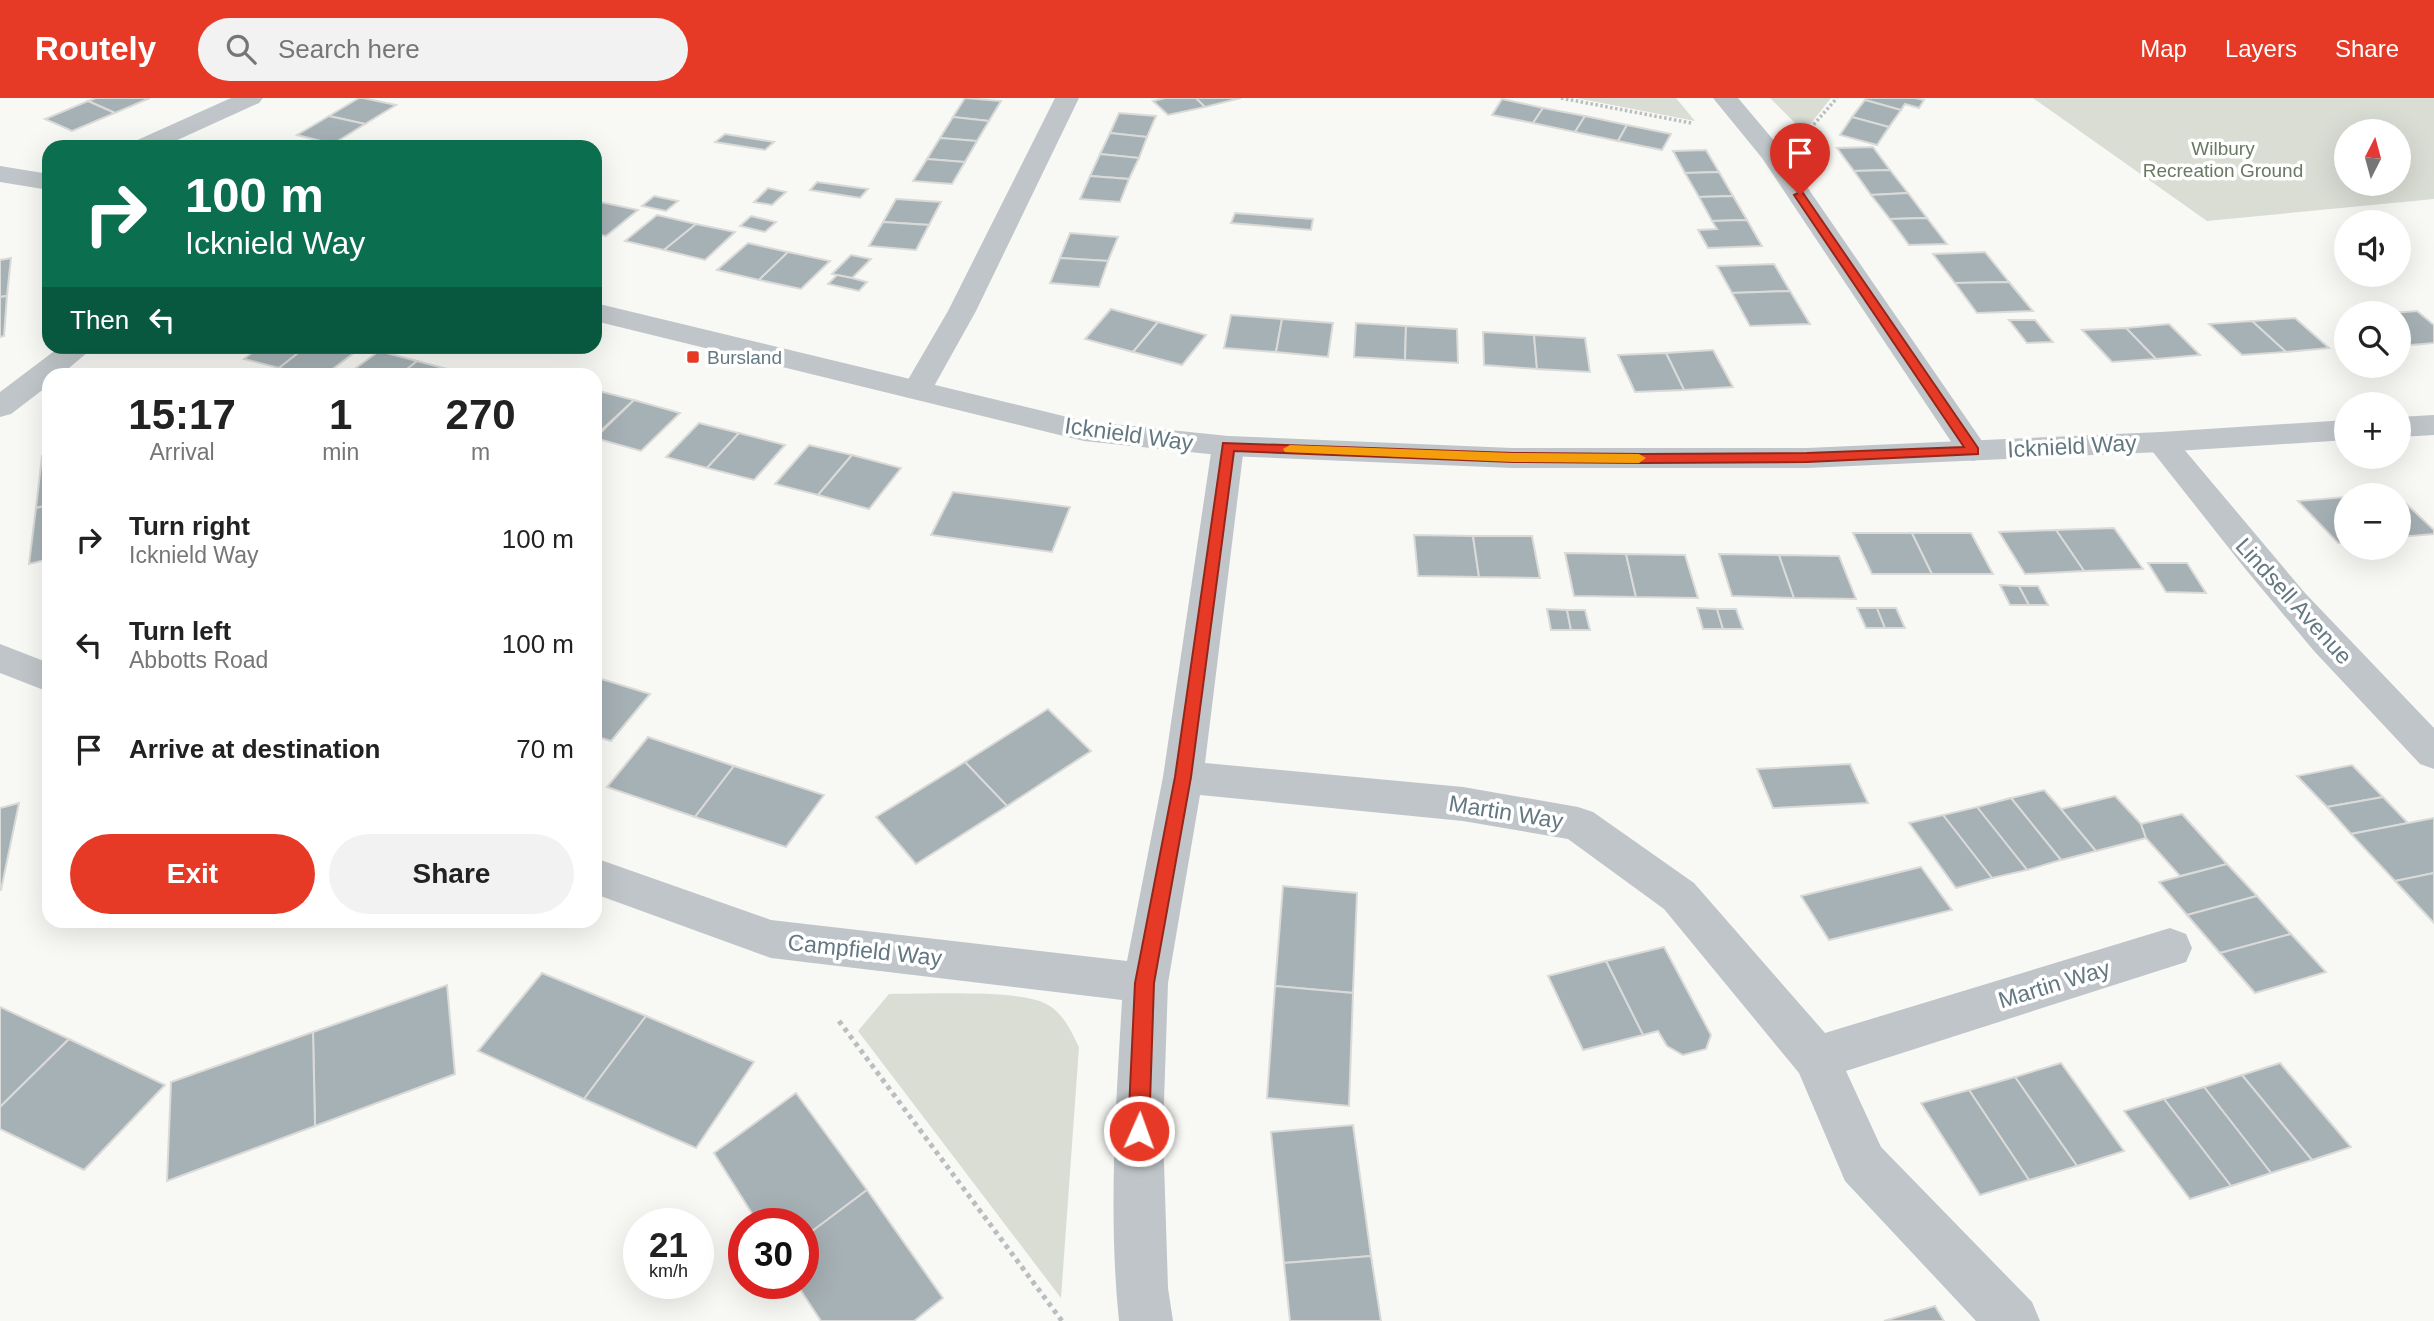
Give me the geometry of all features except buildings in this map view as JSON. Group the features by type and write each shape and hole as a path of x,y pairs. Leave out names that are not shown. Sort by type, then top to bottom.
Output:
{"street":[{"path":"158,140 251,98"},
{"path":"917,390 962,311 1067,98"},
{"path":"1726,98 1772,154 1973,451"},
{"path":"0,174 42,181"},
{"name":"Icknield Way","path":"602,314 1084,431 1228,446 1578,458 1807,458 2161,442 2334,431"},
{"path":"52,368 70,354"},
{"path":"0,407 42,375"},
{"path":"2411,426 2434,425"},
{"name":"Lindsell Avenue","path":"2161,442 2242,543 2393,714 2434,753"},
{"path":"1146,1321 1142,1288 1139,1131 1145,983 1183,777 1228,446"},
{"path":"0,657 42,675"},
{"name":"Martin Way","path":"1183,777 1463,804 1578,824 1679,896 1816,1058 1863,1164 2013,1321"},
{"name":"Campfield Way","path":"602,879 771,939 1145,983"},
{"name":"Martin Way","path":"1816,1058 2170,948"}],"path":[{"path":"1561,98 1707,127 1745,122"},
{"path":"839,1021 1062,1321"}],"green space":[{"path":"1576,98 1676,98 1695,121"},
{"path":"1770,98 1831,98 1809,126 1800,128"},
{"name":"Wilbury Recreation Ground","path":"2033,98 2434,98 2434,199 2207,221"},
{"path":"968,993 1029,998 1049,1005 1069,1027 1079,1047 1061,1298 858,1031 889,994"}],"slow traffic":[{"path":"1290,449 1513,457 1639,458"}],"place":[{"name":"Bursland","path":"693,357"}],"route":[{"path":"1139,1131 1145,983 1183,777 1228,446 1513,457 1643,458 1807,458 1973,451 1800,195"}]}
